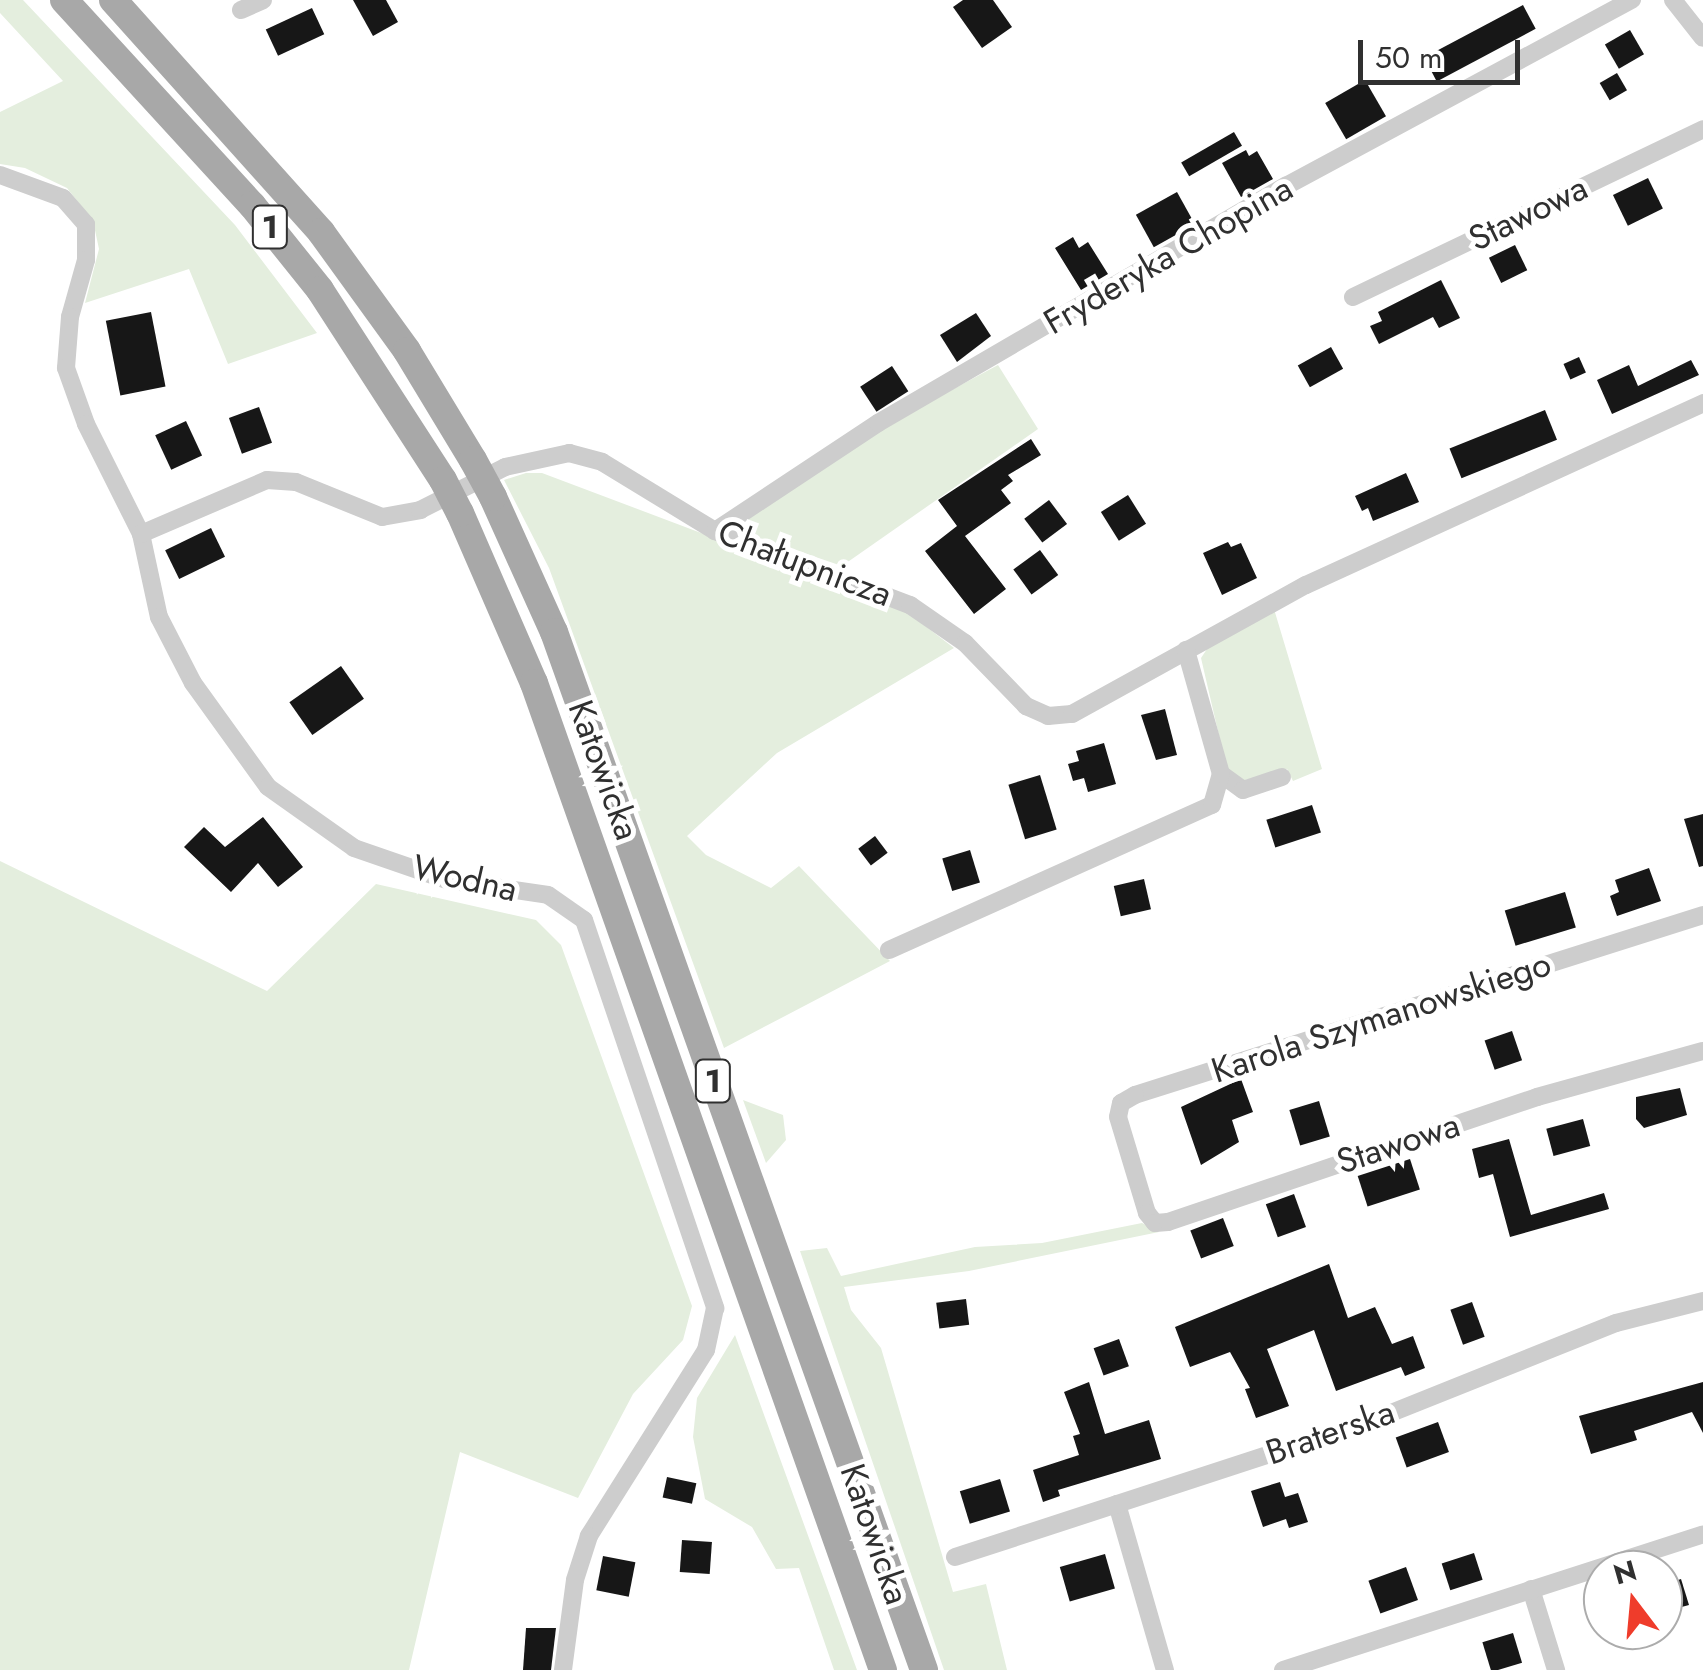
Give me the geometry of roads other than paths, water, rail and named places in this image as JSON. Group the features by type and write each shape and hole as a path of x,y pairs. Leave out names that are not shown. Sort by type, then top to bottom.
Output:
{"main road":[{"name":"Katowicka","path":"64,0 252,205 320,290 460,512 534,683 883,1670"},
{"name":"Katowicka","path":"113,0 321,232 407,351 493,497 554,632 924,1670"}],"street":[{"path":"241,10 262,0"},
{"name":"Fryderyka Chopina","path":"715,530 878,424 1270,196 1632,0"},
{"path":"1674,0 1703,38"},
{"name":"Stawowa","path":"1353,297 1703,129"},
{"name":"Wodna","path":"0,176 63,198 86,224 86,260 70,317 66,368 86,424 141,534 158,617 193,683 292,808 354,848 446,880 548,895 584,920 715,1308 706,1350 588,1536 575,1580 564,1670"},
{"name":"Chałupnicza","path":"141,534 267,480 296,482 382,517 420,510 505,467 569,453 602,462 715,530 910,605 964,643 1026,706 1048,716 1072,714 1322,577 1703,403"},
{"path":"1186,650 1221,774 1212,805"},
{"path":"1221,774 1243,790"},
{"path":"890,950 1243,790 1282,777"},
{"name":"Karola Szymanowskiego","path":"1132,1165 1118,1117 1121,1103 1135,1095 1703,915"},
{"name":"Stawowa","path":"1132,1165 1146,1213 1155,1222 1168,1222 1537,1096 1703,1051"},
{"name":"Braterska","path":"955,1557 1376,1418 1616,1323 1703,1302"},
{"path":"1117,1504 1165,1670"},
{"path":"1283,1670 1703,1534"},
{"path":"1531,1589 1556,1670"}]}
